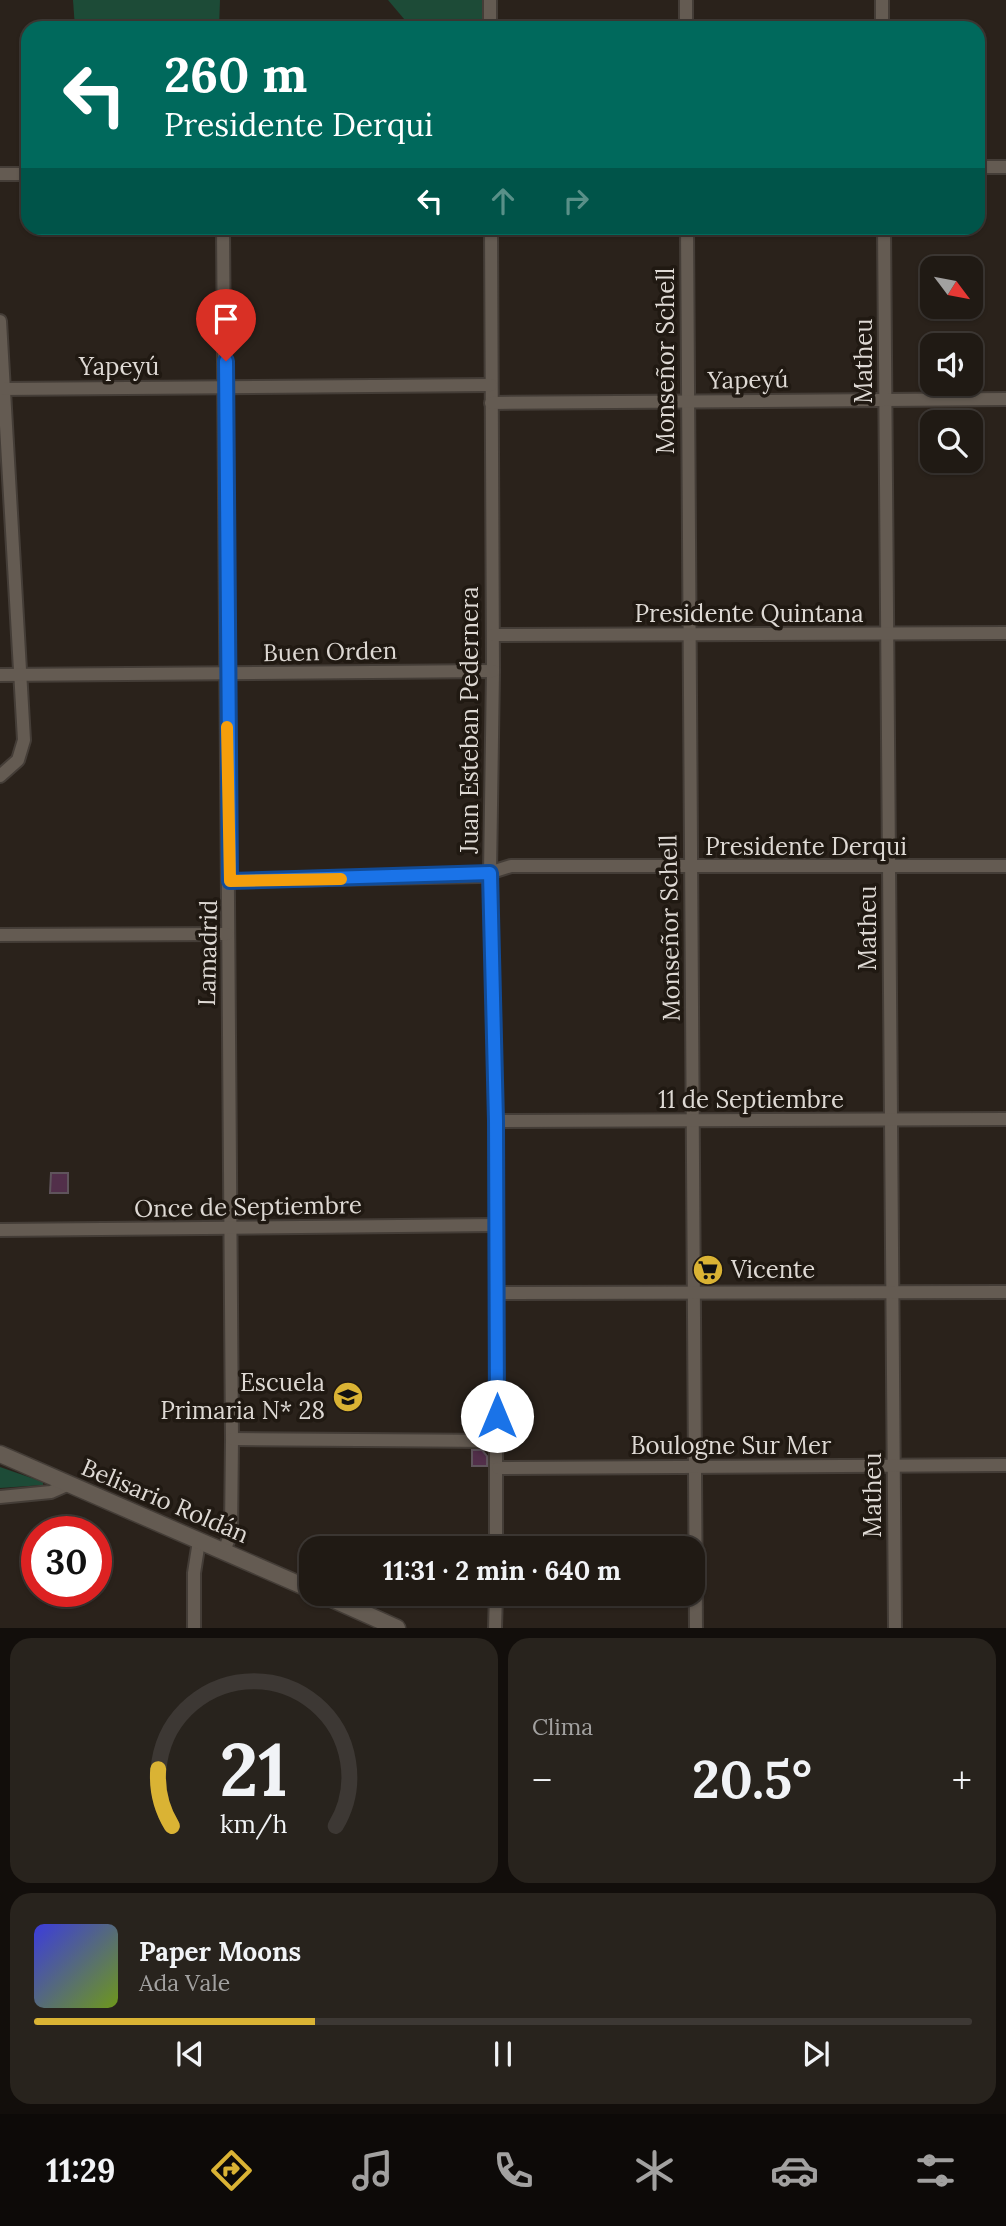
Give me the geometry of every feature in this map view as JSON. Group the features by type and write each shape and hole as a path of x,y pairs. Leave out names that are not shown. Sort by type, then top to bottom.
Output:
{"street":[{"path":"490,0 490,21"},
{"path":"686,0 686,21"},
{"path":"882,0 882,21"},
{"path":"985,167 1006,167"},
{"path":"0,174 21,174"},
{"name":"Lamadrid","path":"223,235 230,881 227,934 232,1439 231,1533 224,1551"},
{"name":"Juan Esteban Pedernera","path":"491,235 493,671 490,873 496,1121 496,1536"},
{"name":"Monseñor Schell","path":"687,235 696,1628"},
{"name":"Matheu","path":"884,235 895,1628"},
{"path":"0,321 21,675 22,752 0,776"},
{"name":"Yapeyú","path":"3,388 491,385"},
{"name":"Yapeyú","path":"491,403 1006,399"},
{"name":"Presidente Quintana","path":"493,635 1006,633"},
{"name":"Buen Orden","path":"0,675 493,671"},
{"name":"Presidente Derqui","path":"230,881 490,873 511,866 690,869 1006,866"},
{"path":"0,934 227,934"},
{"name":"11 de Septiembre","path":"496,1121 1006,1119"},
{"name":"Once de Septiembre","path":"0,1230 496,1224"},
{"path":"496,1293 693,1295 1006,1292"},
{"path":"232,1439 497,1441"},
{"name":"Belisario Roldán","path":"0,1454 299,1584"},
{"name":"Boulogne Sur Mer","path":"498,1468 1006,1465"},
{"path":"0,1497 51,1492 69,1484"},
{"path":"194,1628 194,1573 199,1541"},
{"path":"348,1606 397,1628"},
{"path":"495,1628 496,1606"}],"green space":[{"path":"73,0 220,0 219,21 74,21"},
{"path":"388,0 490,0 490,21 406,21"},
{"path":"0,1467 43,1482 43,1485 0,1488"}],"building":[{"path":"51,1173 68,1173 68,1193 50,1193"},
{"path":"472,1450 482,1450 487,1456 487,1466 472,1466"}],"slow traffic":[{"path":"227,727 230,881 341,879"}],"place":[{"name":"Vicente","path":"708,1270"},
{"name":"Escuela Primaria N* 28","path":"348,1397"}],"route":[{"path":"226,361 226,675 230,881 479,876 490,873 496,1121 497,1416"}]}
